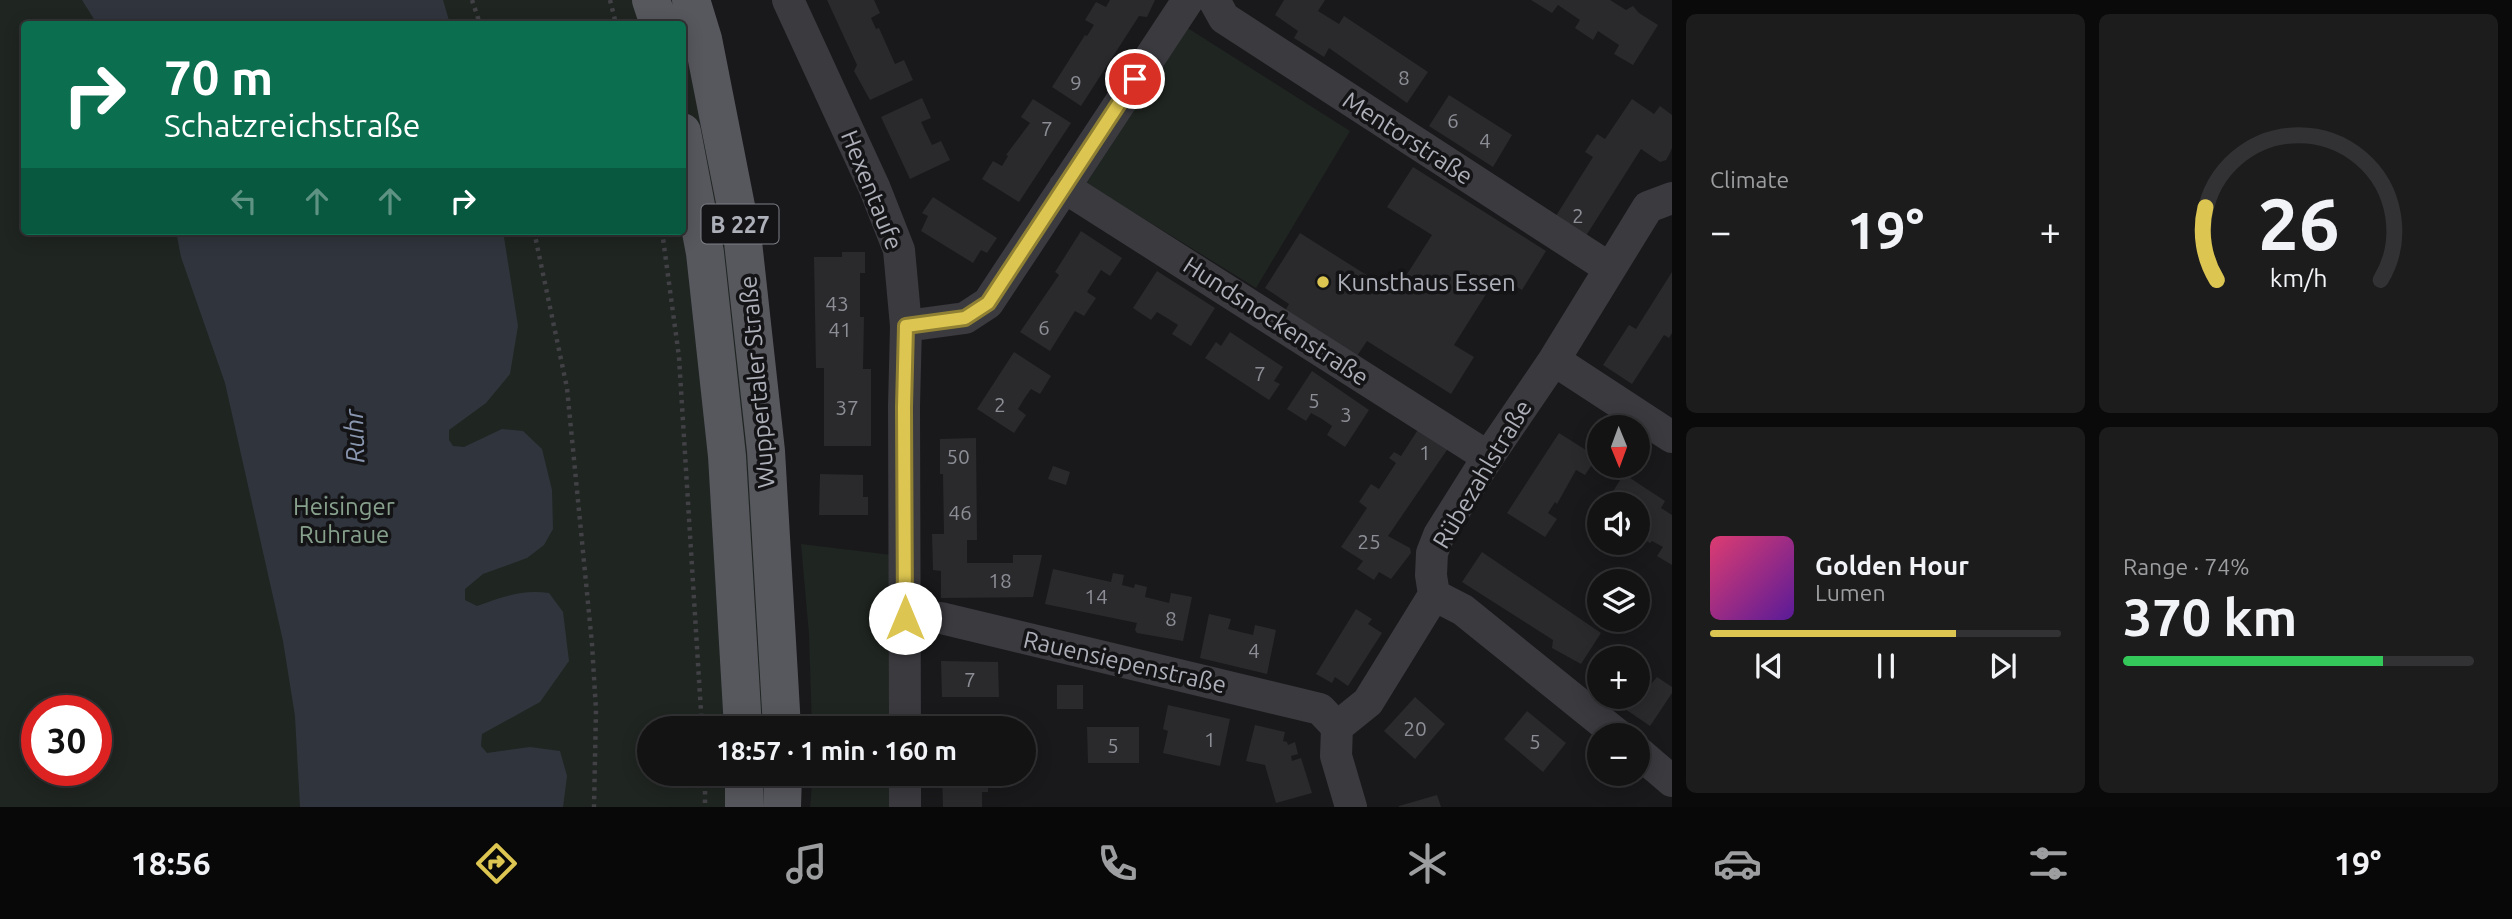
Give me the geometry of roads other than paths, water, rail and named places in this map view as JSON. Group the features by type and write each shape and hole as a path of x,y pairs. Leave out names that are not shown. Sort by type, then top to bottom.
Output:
{"main road":[{"path":"651,0 658,21"},
{"name":"Wuppertaler Straße","path":"691,0 703,39 743,242 766,451 781,716"},
{"name":"Wuppertaler Straße","path":"686,153 705,253 727,456 742,716"},
{"path":"744,786 744,807"},
{"path":"782,786 782,807"}],"street":[{"name":"Hexentaufe","path":"788,0 899,250 906,326 905,716"},
{"path":"906,326 965,318 988,303 1188,0"},
{"name":"Mentorstraße","path":"1214,0 1224,18 1609,268"},
{"name":"Hundsnockenstraße","path":"1064,187 1488,457"},
{"name":"Rübezahlstraße","path":"1434,595 1432,553 1439,536 1488,457 1554,360 1648,207 1672,198"},
{"path":"1554,360 1672,437"},
{"path":"1351,807 1336,757 1337,727 1368,702 1434,595 1463,610 1603,723"},
{"name":"Rauensiepenstraße","path":"905,618 941,618 1320,709 1337,727"},
{"path":"1650,762 1672,781"},
{"path":"905,786 905,807"}],"water":[{"path":"82,0 443,0 449,21 95,21"},
{"name":"Ruhr","path":"177,235 504,235 518,326 510,374 486,403 449,430 449,440 453,446 464,447 502,429 523,431 542,449 552,490 553,529 544,545 527,558 483,574 465,589 465,600 477,606 521,593 549,593 563,612 569,661 540,702 482,734 481,746 487,753 530,747 560,751 567,776 563,807 300,807 295,716 283,641 225,383 181,257"}],"place":[{"name":"Kunsthaus Essen","path":"1323,282"}],"park label":[{"name":"Heisinger Ruhraue","path":"344,520"}]}
